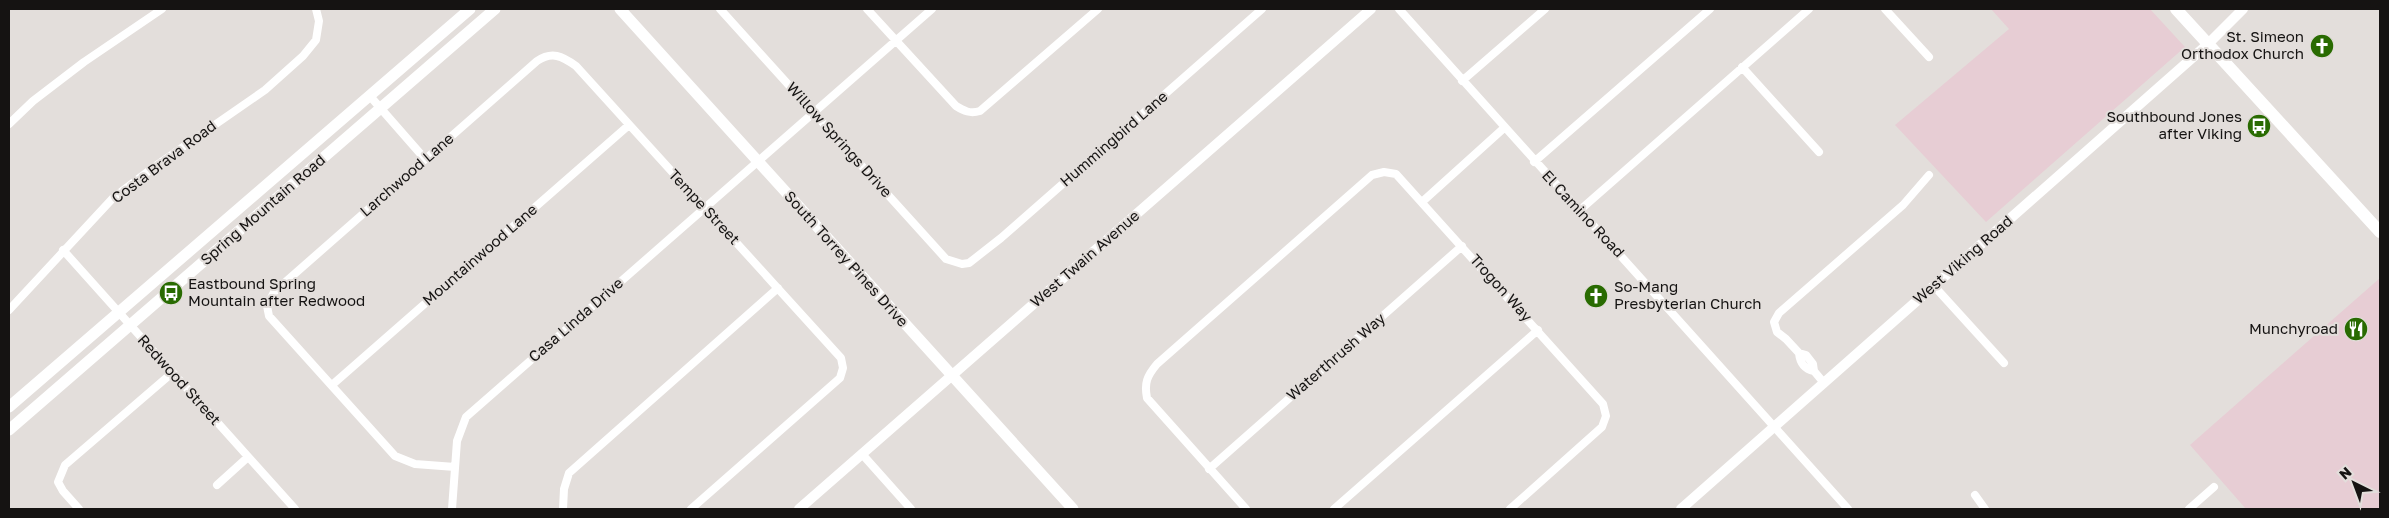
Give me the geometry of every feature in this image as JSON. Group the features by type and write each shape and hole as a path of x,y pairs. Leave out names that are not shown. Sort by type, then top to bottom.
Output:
{"main road":[{"name":"Spring Mountain Road","path":"9,407 470,9"},
{"name":"Spring Mountain Road","path":"9,430 495,9"},
{"name":"South Torrey Pines Drive","path":"620,9 1073,509"},
{"path":"2176,9 2380,232"}],"street":[{"path":"9,124 33,101 84,62 162,9"},
{"name":"Costa Brava Road","path":"9,310 113,198 154,167 265,90 304,56 316,40 318,21 316,9"},
{"name":"Willow Springs Drive","path":"720,9 946,259 962,264"},
{"path":"867,9 956,106 967,112 974,113 980,112 1098,9"},
{"name":"Casa Linda Drive","path":"452,509 457,441 466,417 703,207 932,9"},
{"name":"West Twain Avenue","path":"799,509 1371,9"},
{"name":"El Camino Road","path":"1399,9 1534,162 1580,210 1848,509"},
{"path":"1462,81 1545,9"},
{"path":"1534,162 1710,9"},
{"path":"1580,210 1809,9"},
{"path":"1885,9 1929,57"},
{"name":"West Viking Road","path":"1681,509 2208,44 2242,9"},
{"name":"Hummingbird Lane","path":"962,264 969,262 1001,238 1257,10"},
{"name":"Tempe Street","path":"555,54 576,66 841,358 843,368 840,378 691,509"},
{"name":"Larchwood Lane","path":"332,386 268,316 267,306 274,292 537,61 545,56 555,54"},
{"path":"1742,67 1819,152"},
{"path":"369,96 425,159"},
{"name":"Mountainwood Lane","path":"332,386 629,125"},
{"path":"1422,202 1504,128"},
{"name":"Trogon Way","path":"1209,469 1147,398 1145,386 1149,374 1157,364 1372,175 1384,172 1396,174 1603,404 1606,416 1602,427 1510,509"},
{"path":"1824,383 1814,371 1813,364 1806,355 1799,353 1777,332 1774,322 1779,313 1903,204 1929,175"},
{"name":"Waterthrush Way","path":"1209,469 1462,246"},
{"name":"Redwood Street","path":"63,250 295,509"},
{"path":"1934,286 2004,363"},
{"path":"563,509 564,489 569,473 778,288"},
{"path":"1334,509 1538,330"},
{"path":"79,509 63,491 58,482 65,465 172,373"},
{"path":"332,386 395,456 415,464 455,468"},
{"path":"862,454 911,509"},
{"path":"217,485 248,457"},
{"path":"1209,469 1246,509"},
{"path":"2189,509 2214,487"},
{"path":"1976,495 1985,509"}],"shaded area":[{"path":"1991,9 2150,9 2185,47 1986,222 1895,125 2009,29"},
{"path":"2380,278 2380,509 2246,509 2190,445"}],"place":[{"name":"St. Simeon Orthodox Church","path":"2322,46"},
{"name":"Southbound Jones after Viking","path":"2259,126"},
{"name":"Eastbound Spring Mountain after Redwood","path":"171,293"},
{"name":"So-Mang Presbyterian Church","path":"1596,296"},
{"name":"Munchyroad","path":"2356,329"}]}
